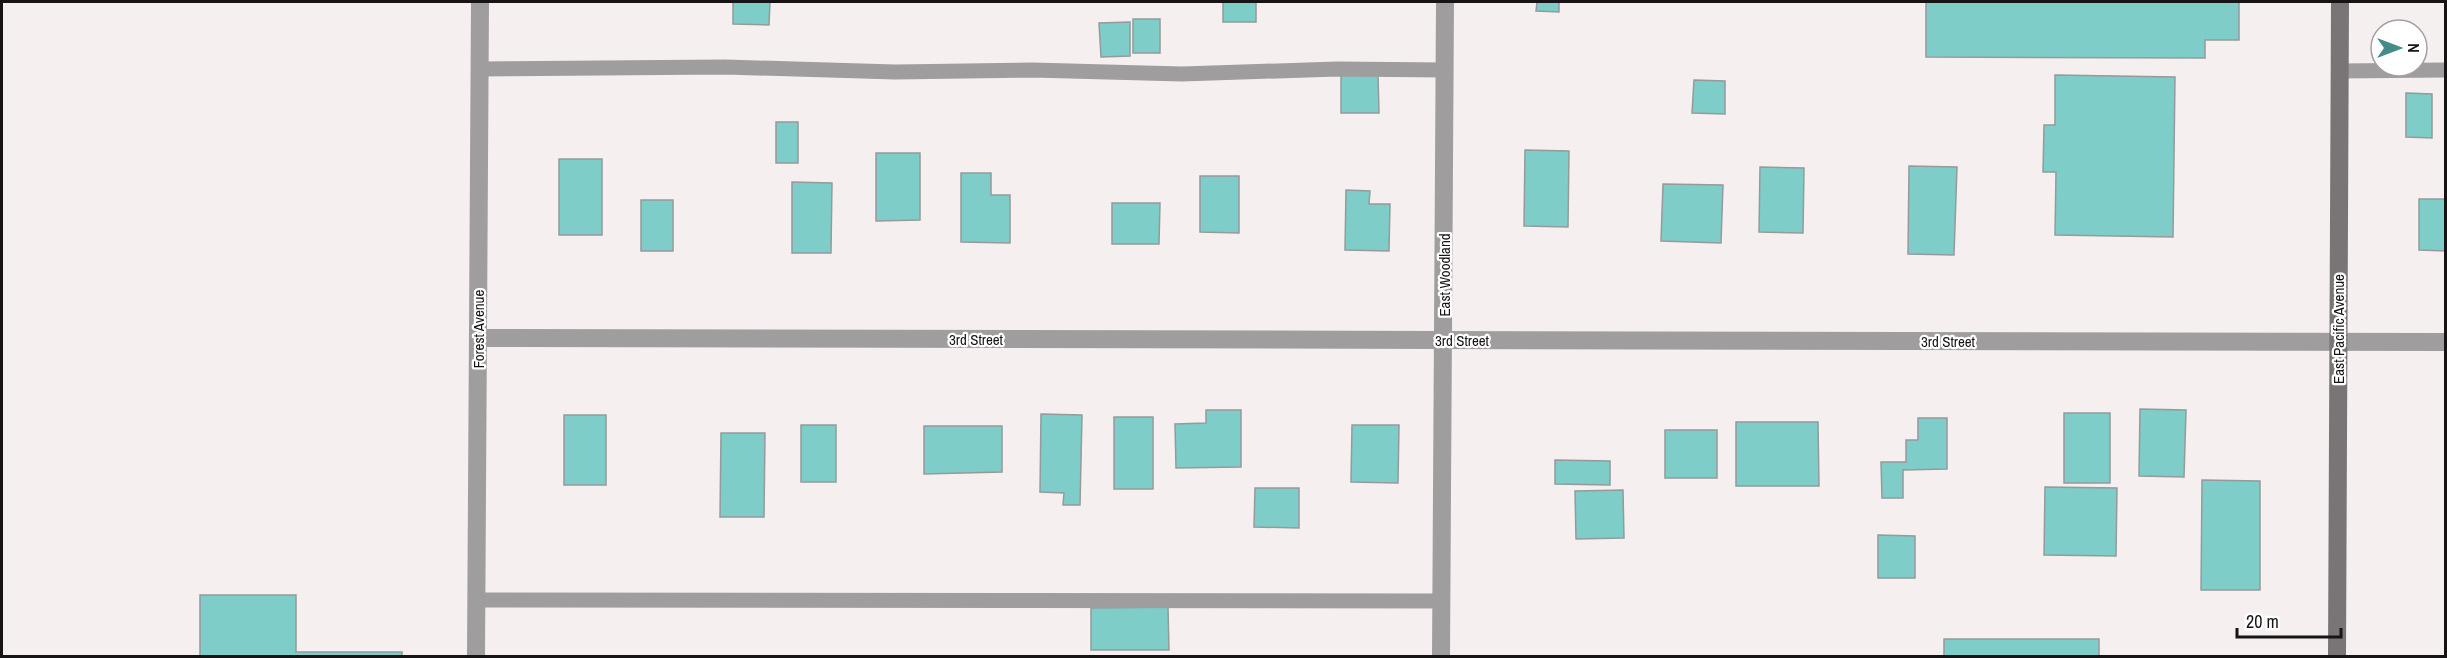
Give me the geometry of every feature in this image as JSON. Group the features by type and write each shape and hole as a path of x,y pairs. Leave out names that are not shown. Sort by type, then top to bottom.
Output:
{"main road":[{"name":"East Pacific Avenue","path":"2337,657 2340,2"}],"street":[{"name":"Forest Avenue","path":"476,657 480,2"},
{"name":"East Woodland","path":"1441,657 1446,2"},
{"name":"3rd Street","path":"478,338 2445,342"}],"lane":[{"path":"479,69 725,67 895,72 1032,70 1182,74 1336,69 1445,70"},
{"path":"2339,71 2445,70"},
{"path":"476,600 1442,602"}],"building":[{"path":"733,2 770,2 769,25 733,24"},
{"path":"1223,2 1256,2 1256,22 1223,22"},
{"path":"1537,2 1559,2 1559,12 1536,11"},
{"path":"1926,2 2239,2 2239,40 2205,40 2205,58 1926,57"},
{"path":"1133,19 1160,19 1160,53 1133,53"},
{"path":"1130,22 1130,56 1101,57 1099,23"},
{"path":"1341,74 1378,74 1379,113 1341,113"},
{"path":"2055,75 2175,77 2173,237 2055,235 2056,172 2043,172 2044,125 2055,125"},
{"path":"1694,80 1725,81 1725,114 1692,113"},
{"path":"2406,93 2432,94 2432,138 2406,137"},
{"path":"776,122 798,122 798,163 776,163"},
{"path":"1525,150 1569,151 1568,227 1524,226"},
{"path":"876,153 920,153 920,220 876,221"},
{"path":"559,159 602,159 602,235 559,235"},
{"path":"1909,166 1957,167 1954,255 1908,254"},
{"path":"1760,167 1804,168 1803,233 1759,232"},
{"path":"961,173 991,173 991,195 1010,195 1010,243 961,242"},
{"path":"1200,176 1239,176 1239,233 1200,232"},
{"path":"792,182 832,183 831,253 792,253"},
{"path":"1663,184 1723,185 1721,243 1661,241"},
{"path":"1346,190 1370,191 1369,204 1390,204 1389,251 1345,250"},
{"path":"2419,199 2446,199 2446,251 2419,250"},
{"path":"641,200 673,200 673,251 641,251"},
{"path":"1112,203 1160,203 1159,244 1112,244"},
{"path":"2140,409 2186,410 2184,477 2139,476"},
{"path":"1206,410 1241,410 1241,467 1176,468 1175,424 1206,423"},
{"path":"2064,413 2110,413 2110,483 2064,483"},
{"path":"1041,414 1082,415 1080,505 1063,505 1064,493 1040,492"},
{"path":"564,415 606,415 606,485 564,485"},
{"path":"1114,417 1153,417 1153,489 1114,489"},
{"path":"1918,418 1947,418 1947,469 1903,470 1903,498 1882,498 1881,462 1906,462 1906,440 1918,440"},
{"path":"1736,422 1818,422 1819,486 1736,486"},
{"path":"801,425 836,425 836,482 801,482"},
{"path":"1352,425 1399,425 1398,483 1351,482"},
{"path":"924,426 1002,426 1002,472 924,474"},
{"path":"1665,430 1717,430 1717,478 1665,478"},
{"path":"721,433 765,433 764,517 720,517"},
{"path":"1555,460 1610,461 1610,485 1555,484"},
{"path":"2202,480 2260,481 2260,590 2201,590"},
{"path":"2045,487 2117,488 2116,556 2044,555"},
{"path":"1255,488 1299,488 1299,528 1254,527"},
{"path":"1623,490 1624,538 1576,539 1575,491"},
{"path":"1878,535 1915,536 1915,578 1878,578"},
{"path":"200,595 296,595 296,652 402,652 402,656 200,656"},
{"path":"1168,607 1169,650 1091,650 1091,608"},
{"path":"1944,639 2099,639 2099,656 1944,656"}]}
